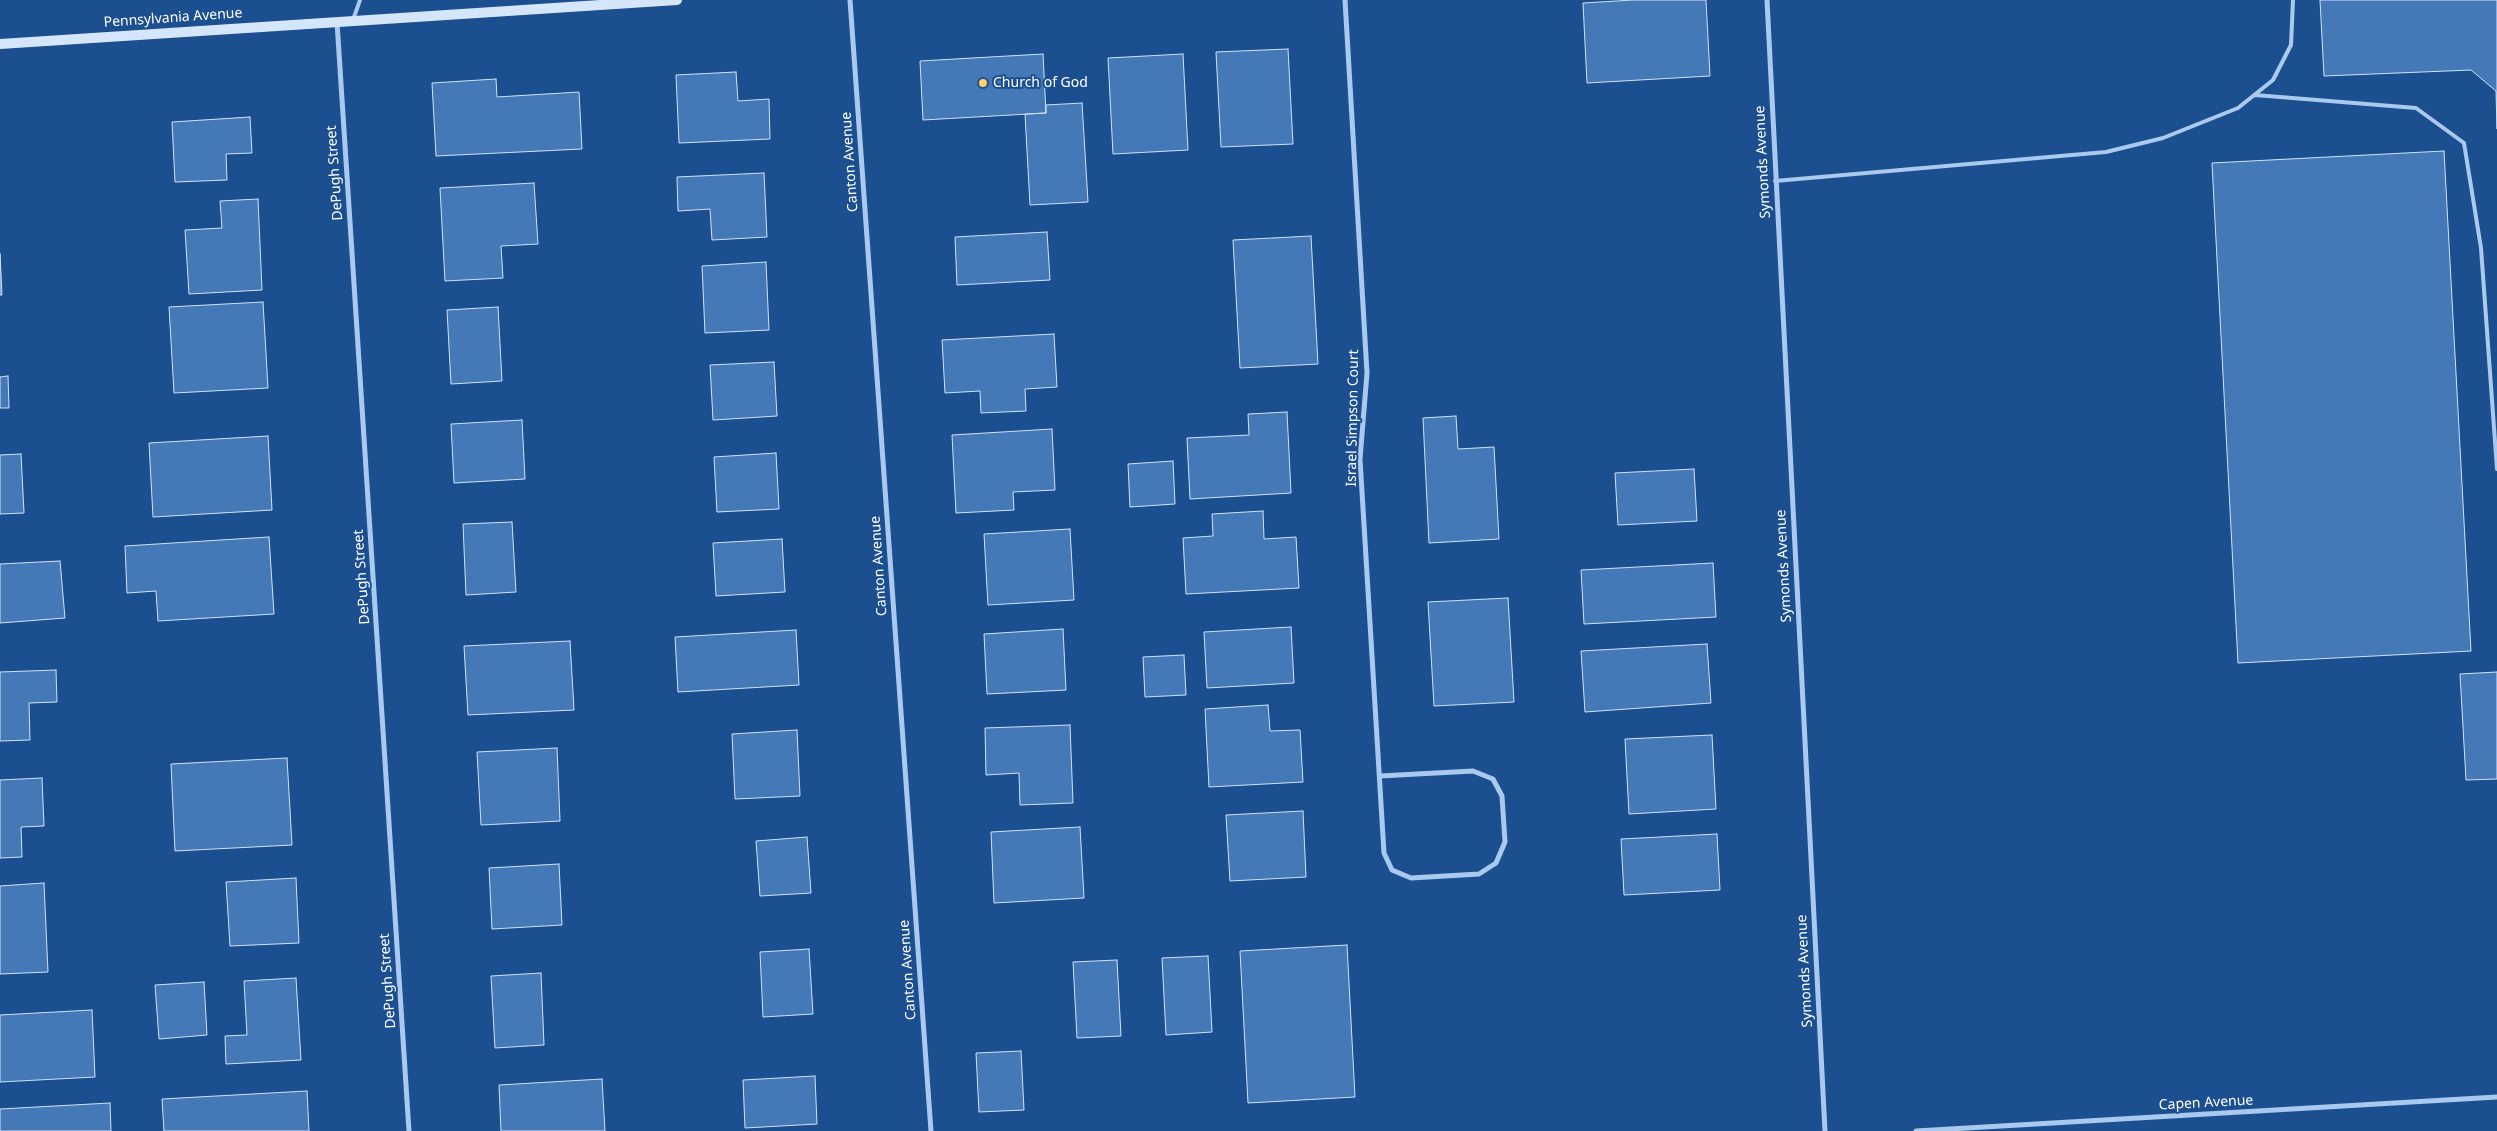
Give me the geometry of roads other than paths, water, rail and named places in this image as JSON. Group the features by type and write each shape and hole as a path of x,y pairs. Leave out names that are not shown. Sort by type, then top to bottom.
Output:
{"street":[{"name":"Pennsylvania Avenue","path":"0,44 577,3 677,0"},
{"name":"Canton Avenue","path":"850,0 930,1131"},
{"name":"Israel Simpson Court","path":"1346,0 1367,373 1360,459 1384,853 1392,870 1411,878 1479,874 1496,863 1506,842 1502,796 1493,779 1473,771 1380,776"},
{"name":"Symonds Avenue","path":"1767,0 1825,1131"},
{"name":"DePugh Street","path":"337,21 409,1131"},
{"name":"Capen Avenue","path":"1916,1131 2497,1098"}],"lane":[{"path":"354,20 360,0"},
{"path":"1776,181 2106,152 2171,134 2238,108 2273,80 2291,45 2293,0"},
{"path":"2255,95 2416,108 2464,143 2481,248 2497,470"}],"place":[{"name":"Church of God","path":"983,83"}]}
